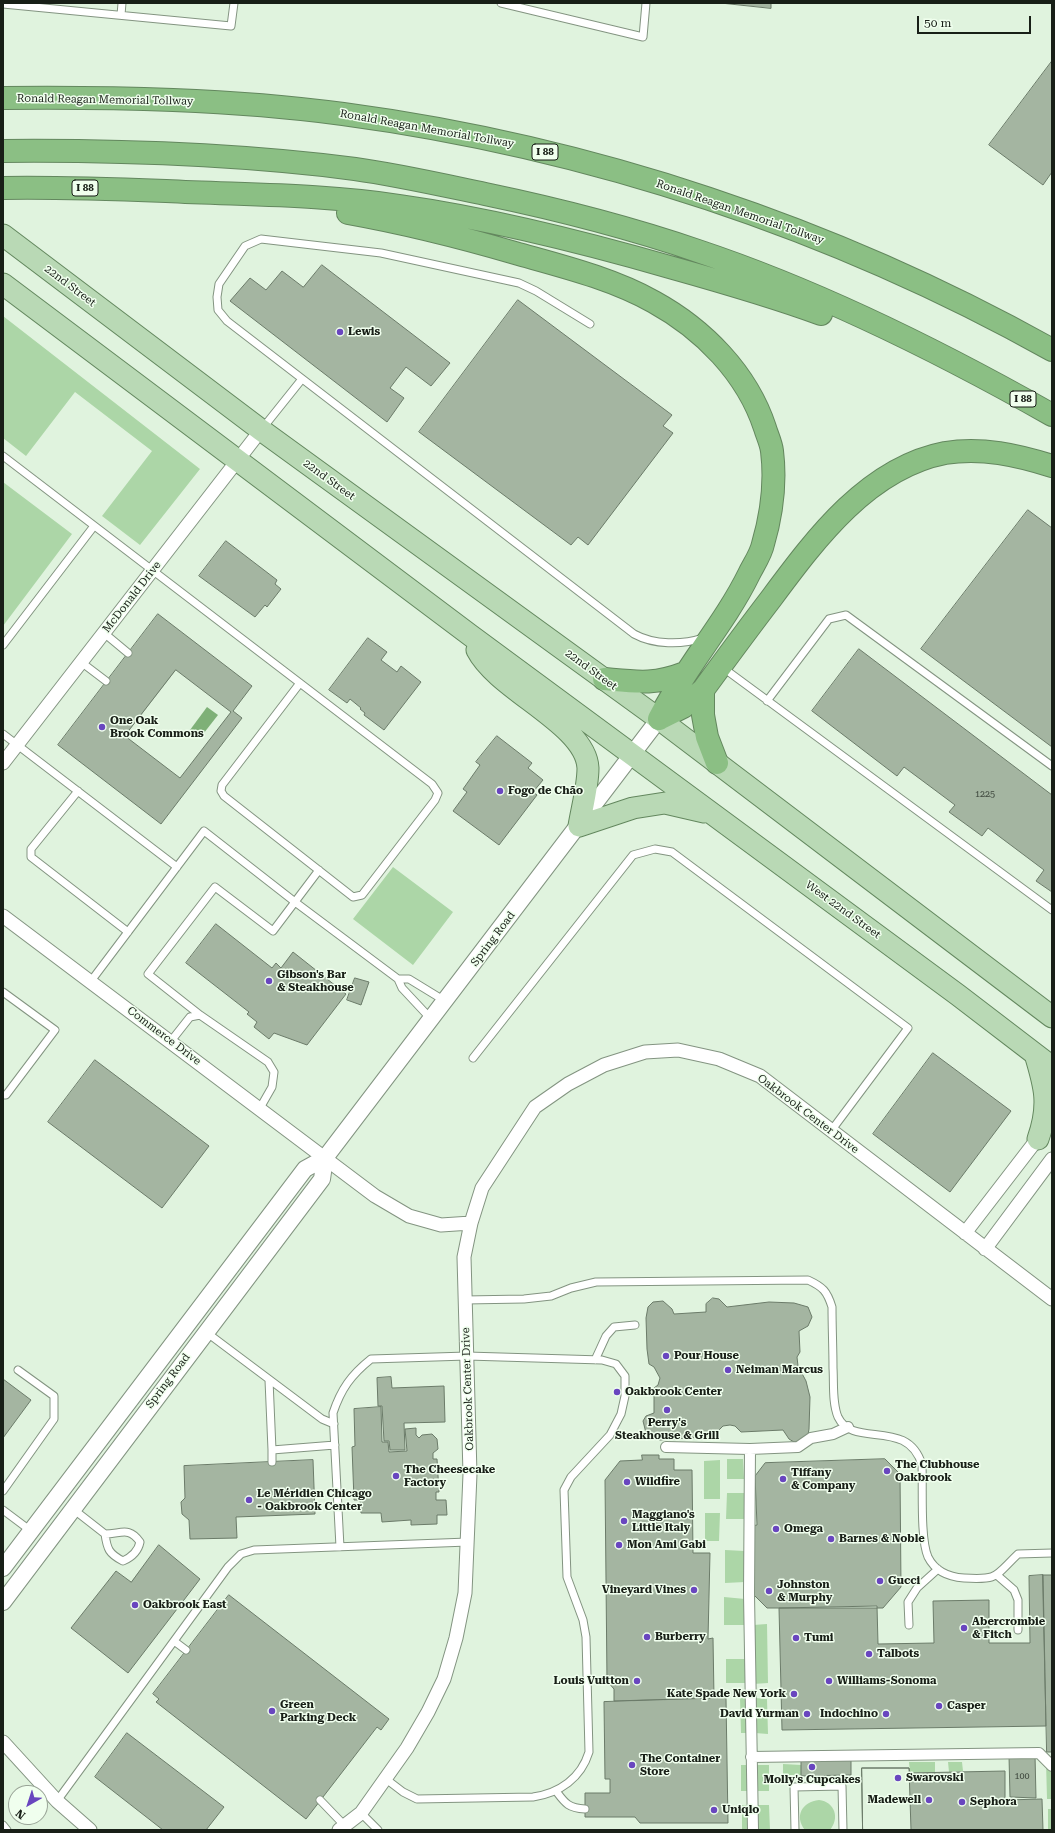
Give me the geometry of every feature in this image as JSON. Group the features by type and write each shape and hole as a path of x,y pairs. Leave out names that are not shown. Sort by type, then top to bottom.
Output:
{"highway":[{"name":"Ronald Reagan Memorial Tollway","path":"3,98 115,99 267,107 392,121 521,146 585,162 660,184 745,212 846,250 945,294 1052,350"},
{"name":"I 88","path":"3,151 128,151 210,155 282,162 364,171 442,185 536,205 632,230 700,251 772,278 835,304 905,336 995,383 1052,415"},
{"name":"I 88","path":"3,188 58,187 254,193 345,199 392,205 494,223 590,244 775,297 886,337 995,383"},
{"path":"166,191 314,207 413,226 556,264 622,287 653,301 684,320 716,348 742,381 761,416 772,450 774,498 763,546 744,585 712,635 685,672 659,720"},
{"path":"659,720 683,707 703,690 720,665 815,542 842,513 863,494 888,477 913,463 944,453 970,451 1010,454 1052,466"},
{"path":"604,679 650,682 666,680 685,672"},
{"path":"703,690 703,715 708,737 717,763"}],"main road":[{"name":"22nd Street","path":"3,235 261,430 659,720"},
{"path":"3,284 632,756"},
{"path":"470,635 481,658 510,687 559,723 575,739 586,758 588,769 579,826 633,808 665,803 711,814"},
{"path":"659,720 1048,1012"},
{"name":"West 22nd Street","path":"632,756 958,994 1052,1067"},
{"path":"1035,1054 1044,1082 1046,1102 1044,1121 1038,1139"}],"street":[{"name":"McDonald Drive","path":"3,763 261,430"},
{"name":"Spring Road","path":"3,1568 32,1532 306,1169 326,1158 659,720"},
{"name":"Commerce Drive","path":"3,916 326,1158"},
{"name":"Oakbrook Center Drive","path":"342,1828 361,1813 386,1780 424,1720 447,1670 456,1638 465,1593 470,1474 464,1257 471,1223 482,1188 535,1107 568,1084 604,1065 645,1052 678,1050 719,1059 760,1076 1052,1299"},
{"path":"965,1233 1052,1120"},
{"name":"Spring Road","path":"3,1602 205,1332 322,1179 326,1158"},
{"path":"326,1158 375,1196 409,1216 441,1225 471,1223"},
{"path":"985,1249 1052,1159"},
{"path":"666,1447 750,1449 798,1448 811,1438 833,1434 848,1427"},
{"path":"750,1449 749,1594 753,1830"},
{"path":"3,1742 57,1801 90,1830"},
{"path":"751,1757 1039,1753 1052,1766"}],"lane":[{"path":"121,15 122,3"},
{"path":"3,4 231,26 234,3"},
{"path":"500,3 643,37 646,3"},
{"path":"590,324 536,291 519,283 382,253 261,239 245,246 219,284 217,297 218,310 227,321 634,634 643,639 655,642 692,642 712,635"},
{"path":"261,430 302,379"},
{"path":"3,456 152,571 300,683 432,784 438,793 435,800 362,895 353,897 224,796 220,791 222,785 300,683"},
{"path":"3,645 94,526"},
{"path":"767,701 829,619 846,615 1052,766"},
{"path":"104,633 128,653"},
{"path":"81,662 106,681"},
{"path":"720,665 1052,910"},
{"path":"3,734 177,867"},
{"path":"78,791 31,849 31,857 128,932"},
{"path":"91,981 204,831 295,902 398,979 402,988 431,1019"},
{"path":"473,1058 633,855 655,849 672,852 908,1028 831,1131"},
{"path":"260,1108 272,1087 274,1072 268,1062 200,1015 148,974 215,887 273,931 319,870"},
{"path":"398,979 409,979 445,1001"},
{"path":"3,992 55,1030 6,1095 3,1095"},
{"path":"171,1041 190,1017 200,1015"},
{"path":"465,1300 524,1299 551,1296 571,1288 596,1282 808,1280 820,1286 827,1294 832,1307 834,1393 838,1418 848,1427 862,1433 882,1434 900,1439 919,1454 922,1465 924,1541 929,1558 938,1569 948,1576 988,1579 998,1576 1018,1554 1052,1553"},
{"path":"595,1360 606,1336 614,1326 635,1325"},
{"path":"205,1332 322,1419 334,1424"},
{"path":"340,1547 333,1413 337,1401 349,1379 371,1359 466,1356 602,1360 616,1364 625,1376 625,1396 621,1414 610,1435 571,1477 564,1490 567,1576 583,1620 586,1637 589,1752 585,1766 578,1774 556,1791 546,1795 533,1797 417,1799 403,1792 386,1780"},
{"path":"3,1490 54,1419 54,1396 18,1370"},
{"path":"270,1380 272,1462"},
{"path":"272,1450 335,1445"},
{"path":"73,1509 105,1534 107,1546 113,1556 123,1561 130,1558 138,1550 140,1542 128,1531 105,1534"},
{"path":"3,1510 32,1532"},
{"path":"57,1801 228,1567 241,1554 254,1550 468,1542"},
{"path":"909,1625 908,1602 917,1588 938,1569"},
{"path":"998,1576 1014,1590 1018,1600 1018,1630"},
{"path":"174,1641 186,1650"},
{"path":"795,1830 794,1787 842,1786 843,1830"},
{"path":"556,1791 564,1802 573,1808 585,1809"},
{"path":"320,1800 342,1828"},
{"path":"361,1813 378,1830"},
{"path":"3,1825 8,1830"}],"shaded area":[{"path":"3,316 200,469 140,545 102,516 152,451 75,392 26,456 3,438"},
{"path":"3,482 72,534 3,626"},
{"path":"207,707 218,715 200,738 190,730"},
{"path":"393,867 453,912 413,965 353,919"},
{"path":"727,1459 743,1459 744,1479 727,1479"},
{"path":"720,1460 720,1499 704,1499 704,1461"},
{"path":"727,1493 744,1493 745,1519 726,1519"},
{"path":"705,1513 720,1513 719,1541 705,1541"},
{"path":"725,1550 745,1551 745,1582 725,1583"},
{"path":"724,1597 745,1599 746,1625 724,1625"},
{"path":"767,1624 768,1683 753,1684 753,1625"},
{"path":"726,1659 747,1659 747,1683 726,1683"},
{"path":"740,1698 748,1698 748,1733 741,1733"},
{"path":"755,1698 767,1699 768,1734 755,1733"},
{"path":"1046,1761 1052,1761 1052,1799 1047,1799"},
{"path":"909,1762 935,1762 935,1772 910,1773"},
{"path":"948,1762 962,1762 963,1771 949,1772"},
{"path":"783,1764 801,1765 801,1775 783,1775"},
{"path":"741,1765 748,1765 748,1791 741,1791"},
{"path":"755,1765 769,1765 769,1791 756,1791"},
{"path":"813,1801 824,1801 832,1807 835,1821 830,1830 805,1830 800,1820 802,1810"},
{"path":"742,1805 748,1805 748,1830 742,1830"},
{"path":"755,1805 769,1805 770,1830 756,1830"},
{"path":"1048,1809 1052,1809 1052,1830 1048,1830"}],"building":[{"path":"721,3 771,3 771,8"},
{"path":"1052,61 1052,172 1043,185 989,145"},
{"name":"Lewis","path":"322,265 450,363 431,386 406,367 390,388 404,398 387,422 230,301 250,278 266,290 282,271 303,287"},
{"path":"518,300 672,415 663,426 673,433 588,545 578,537 571,545 419,432"},
{"path":"1028,510 1052,528 1052,747 921,649"},
{"path":"226,541 277,580 275,584 281,589 267,607 265,605 255,617 199,576"},
{"name":"One Oak Brook Commons","path":"158,614 252,686 233,711 242,718 161,824 58,745","holes":["176,670 231,712 180,778 125,736"]},
{"path":"368,638 387,652 381,660 397,672 401,666 421,682 384,730 364,715 365,713 360,709 361,708 350,699 347,703 329,690"},
{"path":"859,649 1052,795 1052,892 1036,881 1044,870 988,828 982,836 949,812 955,805 904,767 897,776 812,711"},
{"name":"Fogo de Chão","path":"497,736 532,763 528,768 543,780 533,792 537,795 499,845 453,811 467,792 463,789 480,765 476,762"},
{"name":"Gibson's Bar & Steakhouse","path":"216,924 272,968 276,963 281,968 293,952 346,994 307,1045 274,1033 269,1039 254,1027 257,1022 247,1014 249,1012 186,963"},
{"path":"355,978 369,982 361,1005 347,1000"},
{"path":"933,1053 1011,1111 950,1192 873,1134"},
{"path":"95,1060 209,1146 162,1208 48,1122"},
{"name":"Neiman Marcus","path":"713,1298 719,1299 727,1307 769,1302 794,1303 808,1307 812,1317 808,1326 799,1331 800,1352 797,1357 798,1366 806,1381 810,1397 808,1435 801,1441 794,1442 789,1439 783,1430 741,1432 735,1426 730,1425 723,1426 714,1435 703,1437 660,1440 651,1437 646,1433 643,1421 646,1416 654,1413 654,1388 658,1385 660,1378 654,1367 649,1364 646,1318 648,1307 653,1302 663,1301 672,1309 674,1314 706,1312 706,1304"},
{"path":"391,1377 392,1388 444,1386 445,1422 404,1423 405,1450 390,1450 389,1441 384,1441 382,1406 378,1406 377,1378"},
{"path":"3,1379 31,1400 3,1438"},
{"name":"The Cheesecake Factory","path":"381,1407 382,1442 388,1442 389,1452 407,1451 405,1429 416,1428 416,1435 419,1438 422,1435 432,1434 437,1439 438,1449 433,1453 433,1459 437,1459 439,1492 436,1492 436,1500 446,1500 447,1515 437,1515 437,1524 411,1525 411,1520 382,1522 381,1513 361,1513 360,1500 354,1500 352,1447 355,1446 354,1409"},
{"path":"642,1455 659,1455 659,1459 674,1459 674,1470 692,1470 693,1553 710,1553 708,1639 713,1638 714,1698 614,1701 614,1689 607,1681 605,1480 620,1461 642,1460"},
{"path":"885,1459 900,1474 901,1587 883,1608 767,1608 753,1594 752,1526 757,1525 755,1476 765,1463"},
{"name":"Le Méridien Chicago - Oakbrook Center","path":"313,1460 315,1514 236,1517 237,1538 190,1539 189,1520 182,1514 181,1502 185,1498 184,1466"},
{"name":"Oakbrook East","path":"159,1545 200,1579 128,1673 71,1628 116,1571 131,1582"},
{"path":"1043,1575 1046,1726 782,1730 779,1608 877,1606 878,1644 934,1643 933,1601 989,1600 989,1643 1030,1643 1029,1576"},
{"path":"1043,1575 1052,1575 1052,1752 1047,1752"},
{"name":"Green Parking Deck","path":"229,1595 389,1719 381,1730 377,1727 306,1819 156,1702 159,1699 153,1694"},
{"path":"726,1698 728,1823 640,1823 635,1817 585,1817 585,1793 610,1793 610,1779 605,1779 604,1702"},
{"path":"127,1733 224,1807 206,1830 163,1830 95,1777"},
{"path":"1035,1755 1036,1798 1010,1797 1009,1756"},
{"path":"851,1758 851,1775 801,1776 801,1759"},
{"path":"862,1768 909,1768 910,1773 1005,1771 1005,1800 1042,1799 1043,1830 863,1830"},
{"path":"862,1768 909,1768 911,1830 863,1830"}],"place":[{"name":"Lewis","path":"340,332"},
{"name":"One Oak Brook Commons","path":"102,727"},
{"name":"Fogo de Chão","path":"500,791"},
{"name":"Gibson's Bar & Steakhouse","path":"269,981"},
{"name":"Pour House","path":"666,1356"},
{"name":"Neiman Marcus","path":"728,1370"},
{"name":"Oakbrook Center","path":"617,1392"},
{"name":"Perry's Steakhouse & Grill","path":"667,1410"},
{"name":"The Clubhouse Oakbrook","path":"887,1471"},
{"name":"The Cheesecake Factory","path":"396,1476"},
{"name":"Tiffany & Company","path":"783,1479"},
{"name":"Wildfire","path":"627,1482"},
{"name":"Le Méridien Chicago - Oakbrook Center","path":"249,1500"},
{"name":"Maggiano's Little Italy","path":"624,1521"},
{"name":"Omega","path":"776,1529"},
{"name":"Barnes & Noble","path":"831,1539"},
{"name":"Mon Ami Gabi","path":"619,1545"},
{"name":"Gucci","path":"880,1581"},
{"name":"Vineyard Vines","path":"694,1590"},
{"name":"Johnston & Murphy","path":"769,1591"},
{"name":"Oakbrook East","path":"135,1605"},
{"name":"Abercrombie & Fitch","path":"964,1628"},
{"name":"Burberry","path":"647,1637"},
{"name":"Tumi","path":"796,1638"},
{"name":"Talbots","path":"869,1654"},
{"name":"Louis Vuitton","path":"637,1681"},
{"name":"Williams-Sonoma","path":"829,1681"},
{"name":"Kate Spade New York","path":"794,1694"},
{"name":"Casper","path":"939,1706"},
{"name":"Green Parking Deck","path":"272,1711"},
{"name":"David Yurman","path":"807,1714"},
{"name":"Indochino","path":"886,1714"},
{"name":"The Container Store","path":"632,1765"},
{"name":"Molly's Cupcakes","path":"812,1767"},
{"name":"Swarovski","path":"898,1778"},
{"name":"Madewell","path":"929,1800"},
{"name":"Sephora","path":"962,1802"},
{"name":"Uniqlo","path":"714,1810"}]}
